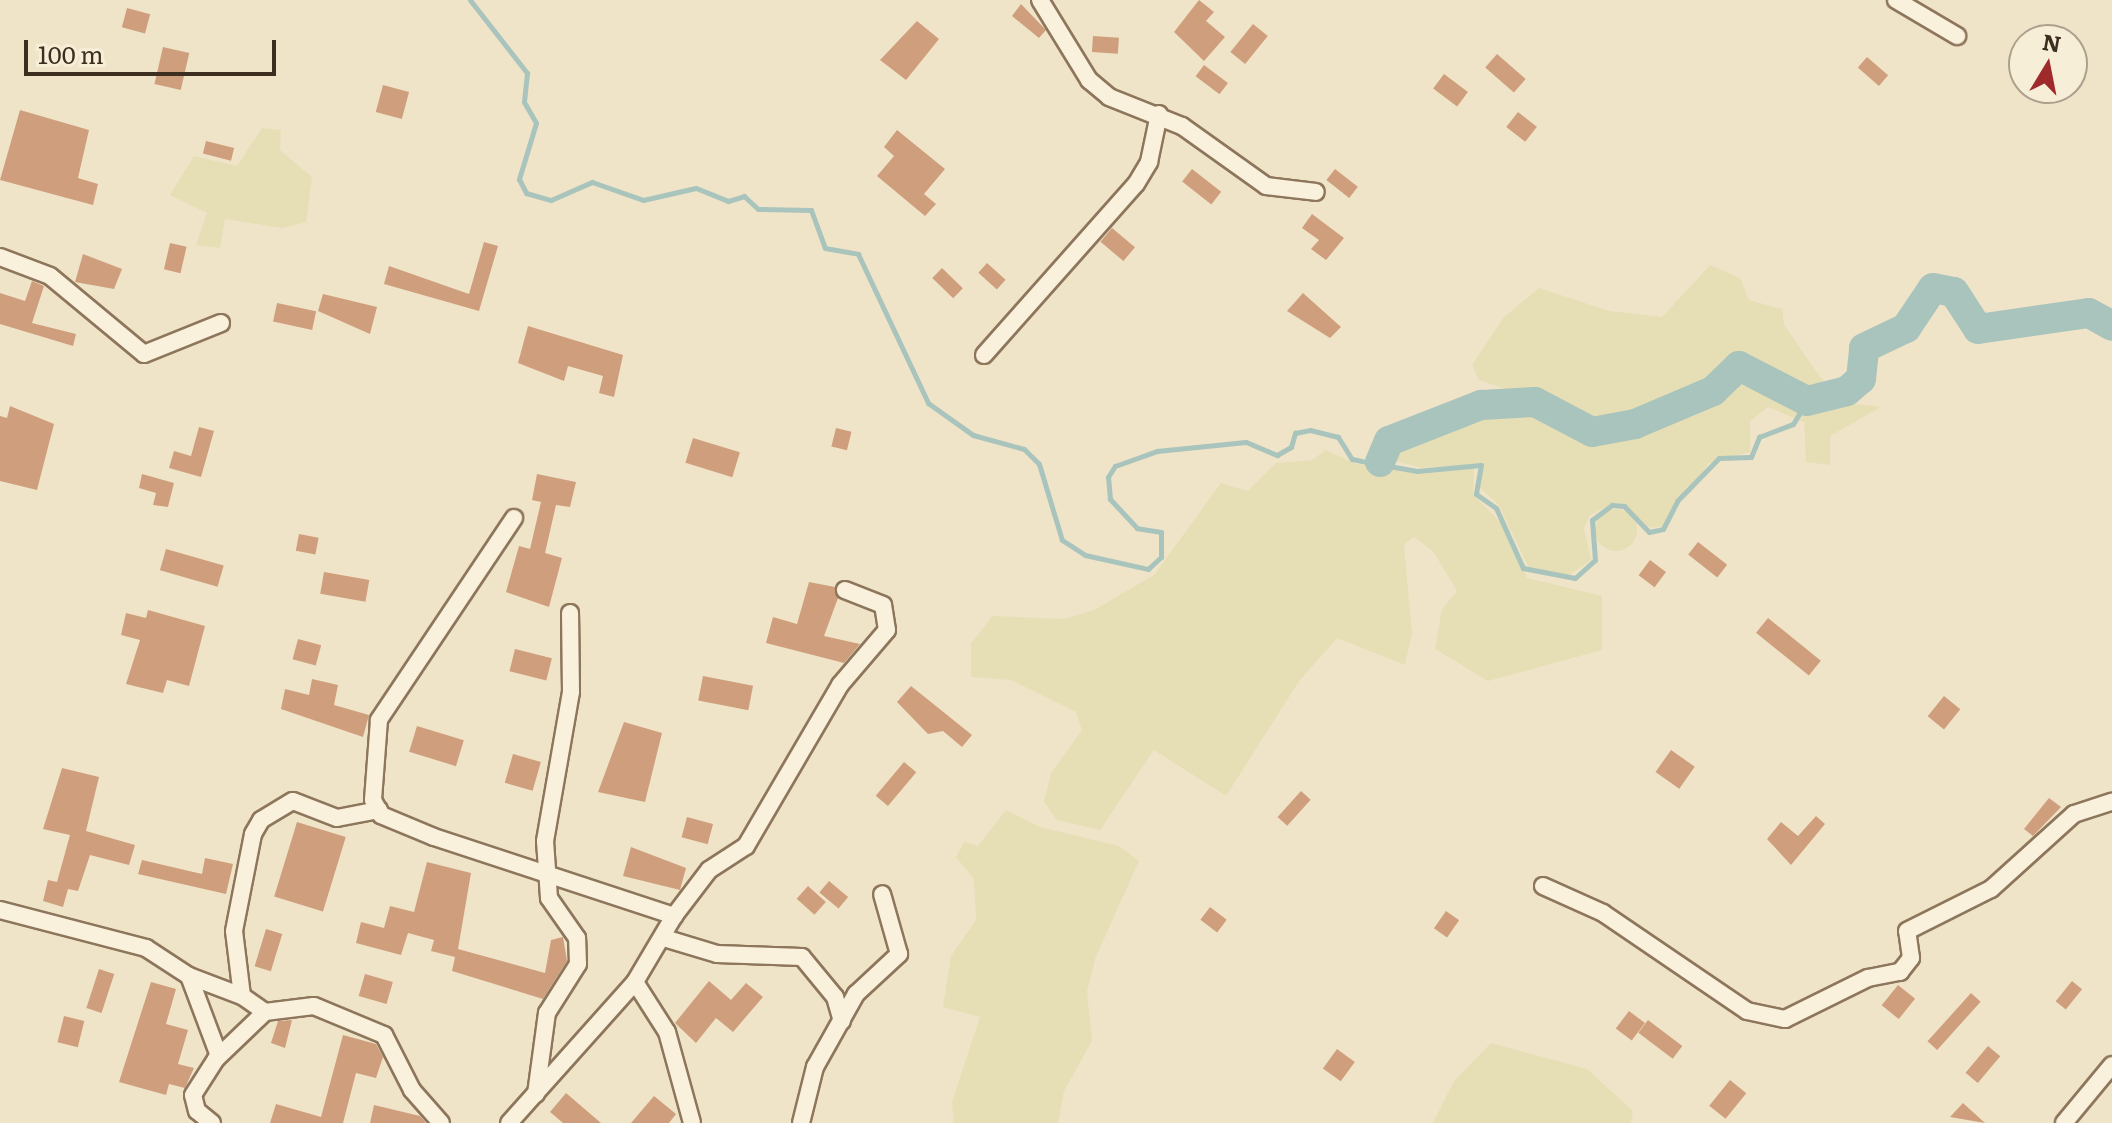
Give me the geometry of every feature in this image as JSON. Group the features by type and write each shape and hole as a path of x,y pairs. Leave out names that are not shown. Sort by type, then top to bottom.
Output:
{"street":[{"path":"1040,0 1089,80 1109,97 1159,114 1266,186 1316,192"},
{"path":"1896,0 1957,36"},
{"path":"984,355 1136,184 1149,162 1159,114"},
{"path":"0,257 50,276 144,354 221,323"},
{"path":"379,810 372,760 379,720 514,518"},
{"path":"509,1123 635,982 664,938 674,916 709,870 746,846 840,685 887,630 883,605 845,590"},
{"path":"536,1094 547,1013 578,964 577,938 553,909 546,872 546,825 571,692 570,613"},
{"path":"242,996 235,920 246,856 261,820 293,801 337,818 379,810 434,837 674,916"},
{"path":"1543,886 1603,913 1747,1011 1785,1019 1868,978 1900,972 1911,958 1907,931 1991,889 2074,814 2112,802"},
{"path":"801,1123 815,1067 863,985 899,954 882,894"},
{"path":"0,910 146,948 189,976 242,996 265,1012 337,1010 384,1035 412,1090 441,1123"},
{"path":"664,938 717,954 802,957 835,997 842,1021"},
{"path":"189,976 219,1056"},
{"path":"635,982 667,1032 692,1123"},
{"path":"212,1123 197,1111 193,1095 219,1056 265,1012"},
{"path":"2064,1123 2112,1065"}],"shaded area":[{"path":"262,128 281,130 280,150 312,177 306,222 282,228 225,219 220,248 196,245 207,213 170,195 194,156 237,166"},
{"path":"1710,265 1740,278 1749,300 1782,309 1784,325 1821,378 1855,404 1881,407 1830,436 1830,465 1806,462 1804,422 1768,407 1750,421 1750,452 1709,463 1663,526 1650,528 1617,502 1590,515 1584,528 1591,560 1569,575 1529,568 1498,504 1479,487 1484,464 1421,468 1386,458 1396,442 1475,411 1529,408 1566,428 1570,422 1549,404 1479,380 1472,365 1504,317 1539,288 1609,311 1662,317"},
{"path":"1326,450 1356,464 1416,473 1474,468 1473,494 1502,524 1527,578 1602,596 1602,650 1488,681 1435,649 1442,609 1457,591 1433,551 1414,537 1404,545 1412,633 1405,665 1337,638 1299,681 1226,796 1154,750 1100,830 1057,820 1044,802 1051,773 1082,730 1076,712 1011,680 971,677 971,644 992,616 1064,619 1094,610 1154,575 1221,483 1248,491 1276,463 1312,460"},
{"path":"1616,509 1631,515 1637,530 1631,545 1616,551 1601,545 1595,530 1601,515"},
{"path":"1006,810 1040,827 1119,846 1139,861 1095,959 1087,992 1092,1041 1064,1091 1058,1123 954,1123 952,1102 980,1017 943,1007 951,956 976,920 974,879 956,857 964,842 978,846"},
{"path":"1491,1043 1587,1069 1633,1111 1631,1123 1433,1123 1454,1081"}],"building":[{"path":"1199,0 1214,12 1206,21 1225,37 1204,61 1174,32"},
{"path":"1021,4 1046,30 1039,38 1012,16"},
{"path":"127,8 150,14 145,34 122,27"},
{"path":"917,21 939,39 906,80 880,60"},
{"path":"1253,24 1268,36 1245,64 1230,52"},
{"path":"1093,36 1119,38 1118,54 1092,52"},
{"path":"163,47 189,53 181,90 154,84"},
{"path":"1497,54 1526,79 1514,93 1485,68"},
{"path":"1867,57 1888,75 1879,86 1858,68"},
{"path":"1204,65 1228,83 1220,94 1196,76"},
{"path":"1444,74 1468,92 1457,106 1433,88"},
{"path":"383,85 409,92 402,119 376,112"},
{"path":"20,110 89,130 78,178 98,184 93,205 0,180"},
{"path":"1518,112 1537,127 1525,142 1506,127"},
{"path":"897,130 945,169 924,194 936,204 925,216 877,176 894,156 884,147"},
{"path":"206,141 234,148 231,161 203,154"},
{"path":"1192,169 1221,192 1211,204 1182,182"},
{"path":"1335,169 1358,187 1349,198 1326,180"},
{"path":"1312,214 1344,238 1326,260 1311,249 1319,240 1302,228"},
{"path":"1112,228 1135,247 1123,261 1100,242"},
{"path":"484,242 498,246 479,311 384,284 389,266 469,294"},
{"path":"170,243 187,247 180,273 164,269"},
{"path":"83,254 122,269 114,289 75,282"},
{"path":"987,263 1006,280 997,289 978,273"},
{"path":"942,268 963,288 953,298 932,278"},
{"path":"32,281 44,286 32,323 76,334 73,346 0,324 0,293 25,301"},
{"path":"1303,293 1341,327 1330,338 1287,311"},
{"path":"323,294 377,307 370,334 318,311"},
{"path":"277,303 316,311 312,330 273,322"},
{"path":"528,326 623,355 614,397 599,393 603,376 568,366 564,381 518,363"},
{"path":"10,406 54,424 37,490 0,481 0,416 7,418"},
{"path":"199,427 214,431 201,477 169,468 174,451 191,456"},
{"path":"836,428 852,432 847,450 831,446"},
{"path":"693,438 740,452 732,477 685,463"},
{"path":"142,474 174,483 168,507 153,505 156,493 139,488"},
{"path":"537,474 576,482 570,507 556,505 545,553 562,558 549,607 506,592 519,546 530,549 541,502 532,500"},
{"path":"299,534 319,538 315,555 296,551"},
{"path":"1698,542 1727,565 1717,577 1688,555"},
{"path":"166,549 224,566 218,587 160,570"},
{"path":"1650,560 1666,572 1655,587 1639,575"},
{"path":"324,572 369,580 365,602 320,594"},
{"path":"809,582 835,587 838,598 824,636 860,644 844,663 766,643 773,617 797,624"},
{"path":"148,610 205,626 189,686 167,680 163,693 126,684 140,640 121,635 126,613 146,618"},
{"path":"1768,618 1821,661 1809,676 1756,633"},
{"path":"298,639 321,645 316,665 293,659"},
{"path":"515,649 552,658 546,681 509,671"},
{"path":"703,676 753,686 748,710 698,701"},
{"path":"312,679 338,685 334,705 369,715 363,737 281,709 285,689 309,695"},
{"path":"911,686 972,735 962,747 943,731 928,734 897,702"},
{"path":"1944,696 1960,709 1944,729 1928,716"},
{"path":"624,722 662,733 645,802 598,792"},
{"path":"417,726 464,740 456,766 409,752"},
{"path":"1671,750 1695,767 1679,789 1656,772"},
{"path":"513,754 541,762 533,791 505,783"},
{"path":"904,762 916,772 888,806 876,796"},
{"path":"62,768 99,777 86,831 135,845 129,865 90,855 78,891 68,889 63,907 43,901 48,880 57,882 70,835 43,829"},
{"path":"1301,791 1311,800 1287,826 1278,817"},
{"path":"2049,798 2061,807 2033,836 2024,829"},
{"path":"1816,816 1825,824 1791,865 1767,839 1781,822 1798,836"},
{"path":"687,817 713,824 708,844 682,837"},
{"path":"297,822 346,837 323,912 274,897"},
{"path":"631,847 686,868 680,890 623,876"},
{"path":"205,858 233,864 226,894 138,874 142,860 202,874"},
{"path":"427,862 471,873 458,949 545,973 551,940 563,937 567,961 543,999 452,971 455,957 431,951 434,940 408,933 401,955 356,943 361,922 384,928 390,906 414,912"},
{"path":"829,881 848,897 839,909 819,892"},
{"path":"808,886 826,902 814,915 797,899"},
{"path":"1210,907 1227,920 1217,932 1200,920"},
{"path":"1446,911 1459,920 1447,937 1434,928"},
{"path":"266,929 282,934 271,971 255,966"},
{"path":"99,969 114,974 102,1013 86,1008"},
{"path":"365,974 393,982 387,1004 359,996"},
{"path":"709,981 731,1000 746,983 763,997 733,1032 716,1018 696,1043 675,1023"},
{"path":"2072,981 2082,989 2066,1009 2056,1001"},
{"path":"151,982 176,989 166,1024 188,1030 178,1064 194,1068 185,1088 169,1084 166,1095 119,1082"},
{"path":"1898,985 1915,999 1899,1019 1882,1005"},
{"path":"1971,993 1981,1002 1937,1050 1928,1041"},
{"path":"1629,1011 1645,1023 1632,1041 1616,1029"},
{"path":"64,1016 84,1021 78,1047 57,1042"},
{"path":"292,1020 285,1048 271,1043 278,1021"},
{"path":"1648,1020 1682,1046 1673,1059 1638,1033"},
{"path":"343,1035 376,1044 383,1057 376,1078 356,1073 343,1123 270,1123 276,1104 321,1117"},
{"path":"1988,1046 2000,1056 1978,1083 1966,1073"},
{"path":"1337,1049 1355,1062 1341,1081 1323,1068"},
{"path":"1730,1080 1746,1093 1726,1119 1709,1106"},
{"path":"566,1093 601,1123 563,1123 550,1112"},
{"path":"654,1096 676,1114 669,1123 631,1123"},
{"path":"1963,1103 1985,1123 1950,1117"},
{"path":"374,1105 420,1116 426,1123 370,1123"}],"waterway":[{"path":"470,0 527,73 524,102 536,123 519,179 526,193 551,200 592,182 643,200 696,188 728,201 744,196 758,209 811,210 825,248 858,254 928,403 973,435 1024,449 1039,464 1062,540 1085,555 1148,569 1161,557 1161,532 1137,528 1110,499 1108,477 1115,466 1157,451 1246,442 1277,455 1291,447 1295,433 1310,430 1338,437 1352,459 1366,462 1417,471 1481,465 1476,494 1496,508 1523,568 1575,578 1595,560 1592,520 1612,505 1624,506 1649,532 1663,529 1677,501 1719,458 1751,457 1759,437 1793,424 1807,401"},
{"path":"1380,462 1389,441 1481,405 1535,402 1592,432 1635,424 1713,391 1739,366 1807,401 1847,391 1861,379 1864,348 1906,328 1933,288 1954,292 1978,329 2089,313 2112,326"}]}
